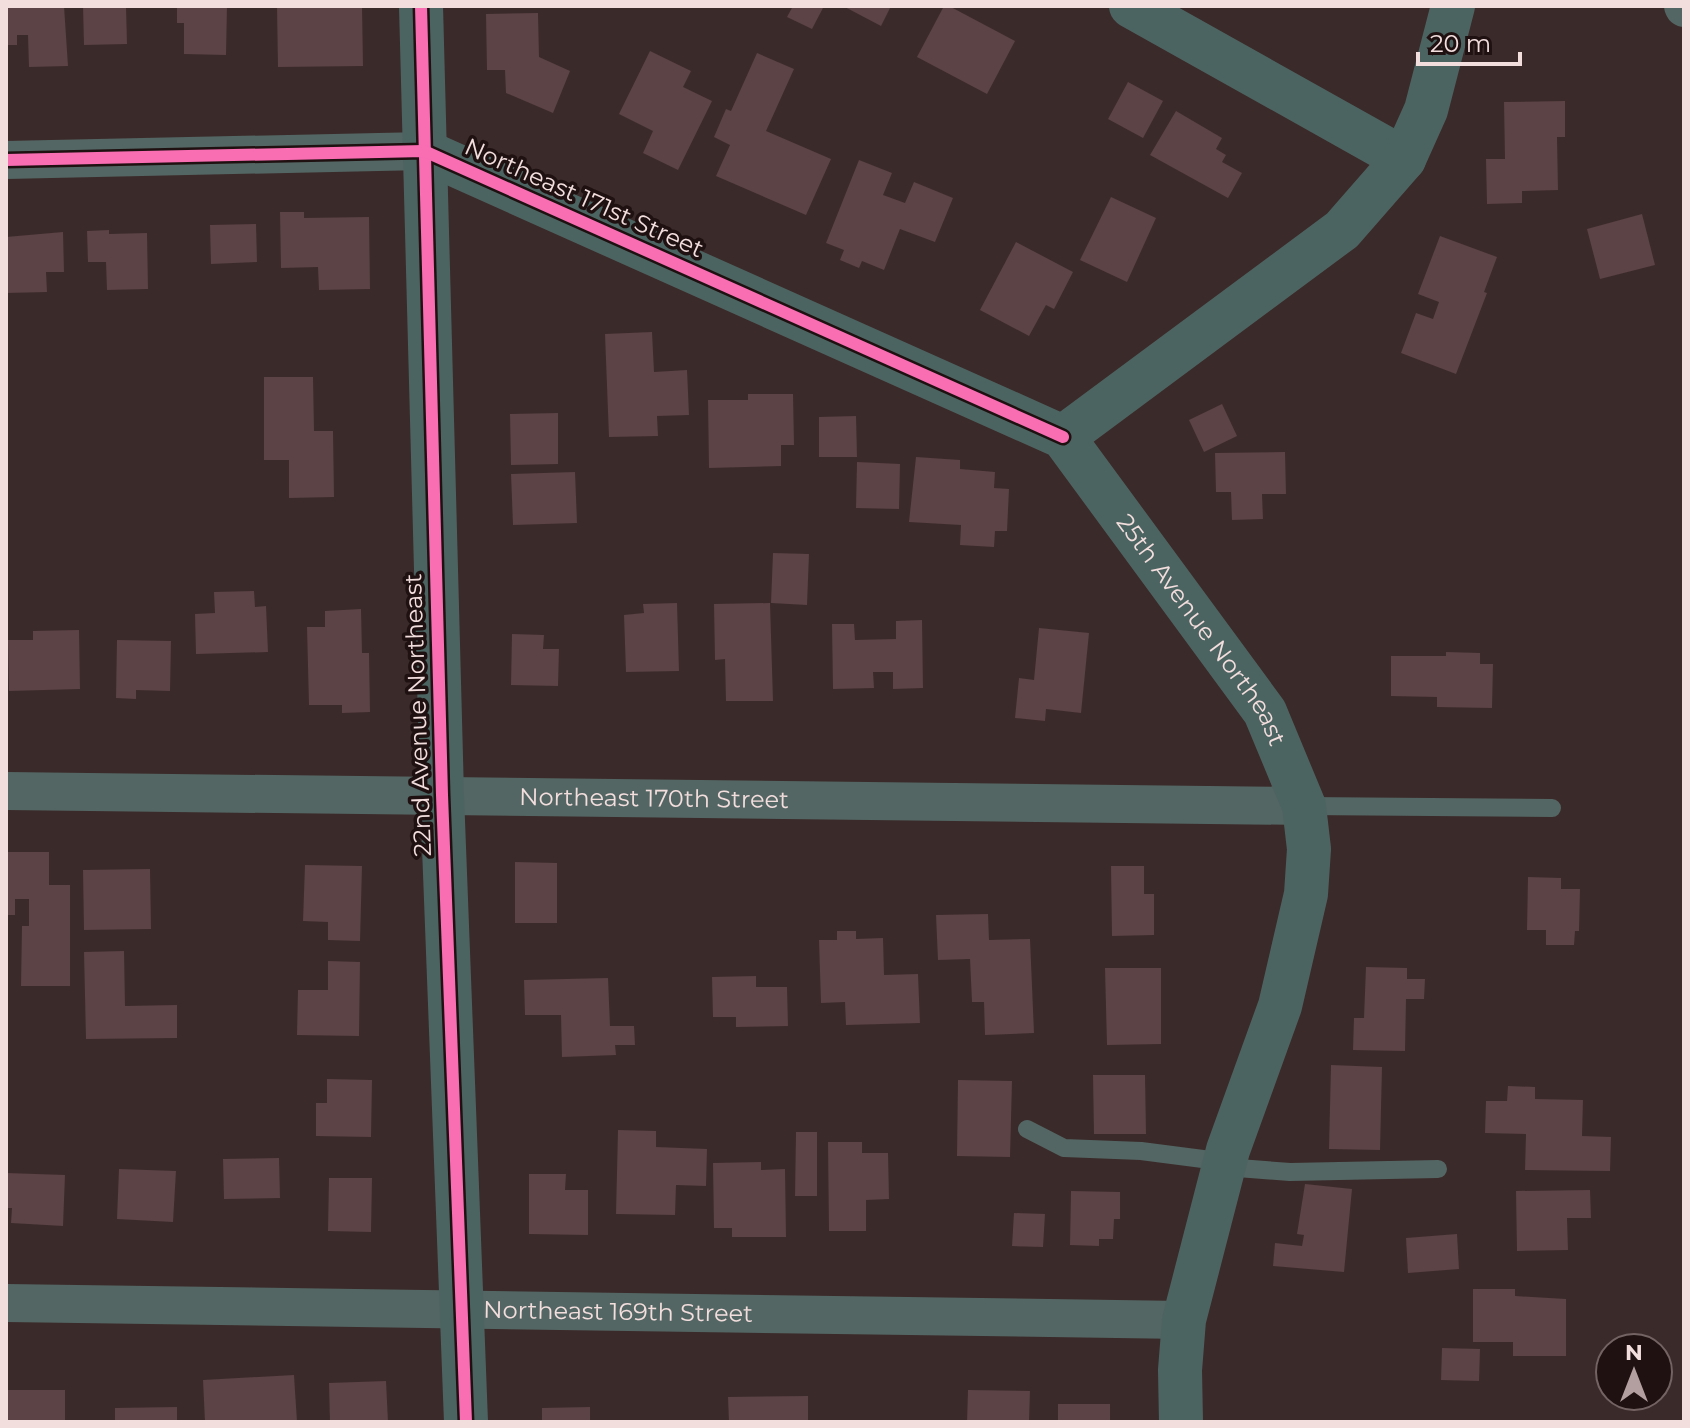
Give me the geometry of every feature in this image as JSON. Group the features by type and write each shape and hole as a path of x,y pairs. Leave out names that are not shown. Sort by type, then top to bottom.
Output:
{"street":[{"name":"22nd Avenue Northeast","path":"421,6 442,795 466,1422"},
{"path":"1131,6 1404,159"},
{"path":"1063,437 1342,230 1404,159 1426,110 1453,6"},
{"name":"Northeast 171st Street","path":"6,160 424,151 1063,437"},
{"name":"25th Avenue Northeast","path":"1063,437 1265,712 1304,806 1309,849 1306,894 1280,1006 1226,1164 1184,1320 1180,1370 1181,1422"},
{"name":"Northeast 170th Street","path":"6,791 1304,806"},
{"name":"Northeast 169th Street","path":"6,1303 1184,1320"}],"lane":[{"path":"1304,806 1552,808"},
{"path":"1027,1129 1064,1148 1141,1151 1290,1172 1438,1169"}],"building":[{"path":"6,6 64,6 68,66 29,67 28,35 17,35 17,45 6,45"},
{"path":"83,6 126,6 127,44 84,45"},
{"path":"177,6 227,6 226,55 184,54 184,23 177,23"},
{"path":"277,6 362,6 363,66 278,67"},
{"path":"793,6 824,6 812,29 787,17"},
{"path":"843,6 891,6 881,26"},
{"path":"944,6 1015,41 987,94 917,57"},
{"path":"538,13 539,57 570,71 553,113 506,93 505,70 487,70 486,14"},
{"path":"650,51 691,71 683,87 712,101 678,170 643,153 653,131 619,114"},
{"path":"757,53 794,69 766,131 831,159 806,215 716,176 730,145 714,137 726,109 731,111"},
{"path":"1128,82 1163,101 1143,138 1108,119"},
{"path":"1565,101 1565,137 1557,137 1558,190 1522,191 1522,203 1487,204 1486,159 1505,159 1504,102"},
{"path":"1176,111 1222,138 1216,149 1226,155 1222,162 1242,173 1228,198 1150,155"},
{"path":"859,160 892,173 883,195 905,203 914,182 953,198 935,242 900,229 884,270 862,261 859,268 840,260 844,250 826,243"},
{"path":"1111,197 1156,218 1127,282 1080,260"},
{"path":"280,212 304,212 304,218 369,217 370,289 319,290 318,267 281,268"},
{"path":"1642,214 1655,265 1600,279 1587,229"},
{"path":"256,224 257,262 211,264 210,225"},
{"path":"109,230 109,234 147,233 148,289 107,290 106,262 88,262 87,231"},
{"path":"63,232 64,272 46,272 47,292 6,293 6,237"},
{"path":"1440,236 1497,257 1484,292 1487,293 1456,374 1401,353 1416,313 1433,319 1439,302 1418,294"},
{"path":"1016,242 1073,272 1054,309 1046,305 1029,336 980,310"},
{"path":"652,332 654,372 687,370 689,415 657,416 658,436 609,437 605,334"},
{"path":"264,377 313,377 314,431 333,431 334,497 289,498 289,460 264,460"},
{"path":"748,394 793,394 794,445 781,445 781,466 709,468 708,400 748,400"},
{"path":"1222,404 1237,436 1204,452 1189,420"},
{"path":"558,413 558,464 511,465 510,414"},
{"path":"856,416 857,457 819,457 819,417"},
{"path":"1285,452 1286,494 1262,494 1263,519 1232,520 1231,492 1216,492 1215,453"},
{"path":"916,457 960,460 960,469 995,472 994,488 1009,489 1007,531 995,531 994,547 960,545 961,525 909,522"},
{"path":"857,462 900,464 899,509 856,508"},
{"path":"575,472 577,523 513,525 511,474"},
{"path":"773,553 809,554 807,605 771,603"},
{"path":"254,591 255,607 266,606 268,652 196,654 195,614 215,613 214,592"},
{"path":"677,603 679,671 626,672 624,615 644,613 643,604"},
{"path":"770,603 773,701 726,701 725,659 715,660 714,604"},
{"path":"361,609 362,653 369,653 370,712 342,713 342,705 309,705 307,627 325,627 325,611"},
{"path":"922,620 923,688 893,689 893,672 873,672 874,688 833,689 832,624 854,624 855,640 896,639 896,621"},
{"path":"1039,628 1089,633 1081,713 1046,709 1045,721 1015,718 1019,678 1034,680"},
{"path":"79,630 80,689 9,691 8,640 33,640 33,631"},
{"path":"512,634 544,635 543,649 559,649 558,686 511,685"},
{"path":"117,640 171,641 170,691 136,690 136,699 116,698"},
{"path":"1446,652 1480,653 1480,664 1493,664 1492,708 1437,707 1437,697 1391,696 1391,656 1446,656"},
{"path":"6,852 49,852 49,885 70,885 70,986 21,986 22,926 29,926 29,899 15,899 15,915 6,915"},
{"path":"515,862 557,863 557,923 515,923"},
{"path":"305,865 362,866 360,941 328,940 328,922 303,921"},
{"path":"1111,866 1144,866 1144,894 1154,894 1154,935 1112,936"},
{"path":"150,869 151,929 84,930 83,870"},
{"path":"1528,877 1561,878 1561,889 1580,889 1579,931 1575,931 1574,945 1546,945 1546,930 1527,930"},
{"path":"988,914 989,940 1030,939 1034,1033 985,1035 984,1002 972,1002 970,959 938,960 936,915"},
{"path":"837,931 856,931 856,939 883,938 884,975 918,974 920,1023 846,1025 845,1002 821,1003 819,940 837,940"},
{"path":"124,951 125,1006 177,1005 177,1038 86,1039 84,952"},
{"path":"328,961 360,962 359,1036 297,1035 298,990 328,990"},
{"path":"1366,967 1407,968 1407,979 1425,979 1424,999 1406,999 1405,1051 1353,1050 1354,1018 1364,1018"},
{"path":"1105,968 1161,968 1161,1044 1107,1045"},
{"path":"756,976 756,987 787,987 788,1026 736,1027 736,1017 713,1017 712,977"},
{"path":"608,978 610,1026 634,1026 635,1045 615,1045 616,1055 562,1057 561,1015 525,1015 524,980"},
{"path":"1331,1065 1382,1067 1380,1150 1329,1149"},
{"path":"1093,1075 1145,1075 1146,1134 1094,1134"},
{"path":"327,1079 372,1080 371,1137 316,1136 316,1103 327,1103"},
{"path":"958,1080 1012,1081 1010,1157 957,1156"},
{"path":"1508,1086 1535,1087 1535,1099 1583,1100 1582,1136 1611,1137 1610,1171 1525,1170 1526,1134 1485,1133 1486,1101 1507,1101"},
{"path":"618,1130 656,1131 656,1147 707,1149 706,1186 676,1185 675,1215 616,1214"},
{"path":"796,1132 817,1132 817,1196 795,1196"},
{"path":"828,1142 862,1142 862,1153 888,1153 889,1199 866,1200 866,1231 829,1231"},
{"path":"279,1158 280,1198 224,1199 223,1159"},
{"path":"761,1162 761,1170 785,1169 786,1237 732,1237 732,1228 714,1228 713,1163"},
{"path":"119,1169 176,1171 173,1222 117,1219"},
{"path":"6,1173 65,1175 63,1226 11,1223 12,1208 6,1208"},
{"path":"529,1174 566,1174 565,1190 588,1190 588,1235 529,1234"},
{"path":"329,1178 372,1178 371,1232 328,1231"},
{"path":"1305,1184 1352,1189 1344,1272 1273,1266 1275,1243 1302,1246 1304,1235 1297,1234"},
{"path":"1590,1190 1591,1218 1567,1218 1568,1250 1517,1251 1516,1191"},
{"path":"1071,1191 1120,1192 1120,1219 1114,1219 1113,1239 1099,1239 1099,1246 1070,1245"},
{"path":"1014,1213 1045,1214 1043,1247 1012,1246"},
{"path":"1457,1234 1459,1269 1408,1273 1406,1238"},
{"path":"1473,1289 1515,1289 1515,1296 1566,1299 1566,1356 1513,1356 1513,1342 1473,1342"},
{"path":"1442,1348 1480,1349 1479,1381 1441,1380"},
{"path":"294,1375 297,1422 205,1422 203,1380"},
{"path":"386,1381 388,1422 330,1422 329,1383"},
{"path":"6,1390 65,1390 65,1422 6,1422"},
{"path":"968,1390 1030,1391 1029,1422 967,1422"},
{"path":"808,1396 808,1422 729,1422 728,1397"},
{"path":"1058,1404 1110,1404 1110,1422 1058,1422"},
{"path":"177,1407 177,1422 115,1422 115,1408"},
{"path":"590,1407 590,1422 542,1422 542,1408"}],"cycle path":[{"path":"421,6 442,795 466,1422"},
{"path":"6,160 424,151 1063,437"}]}
